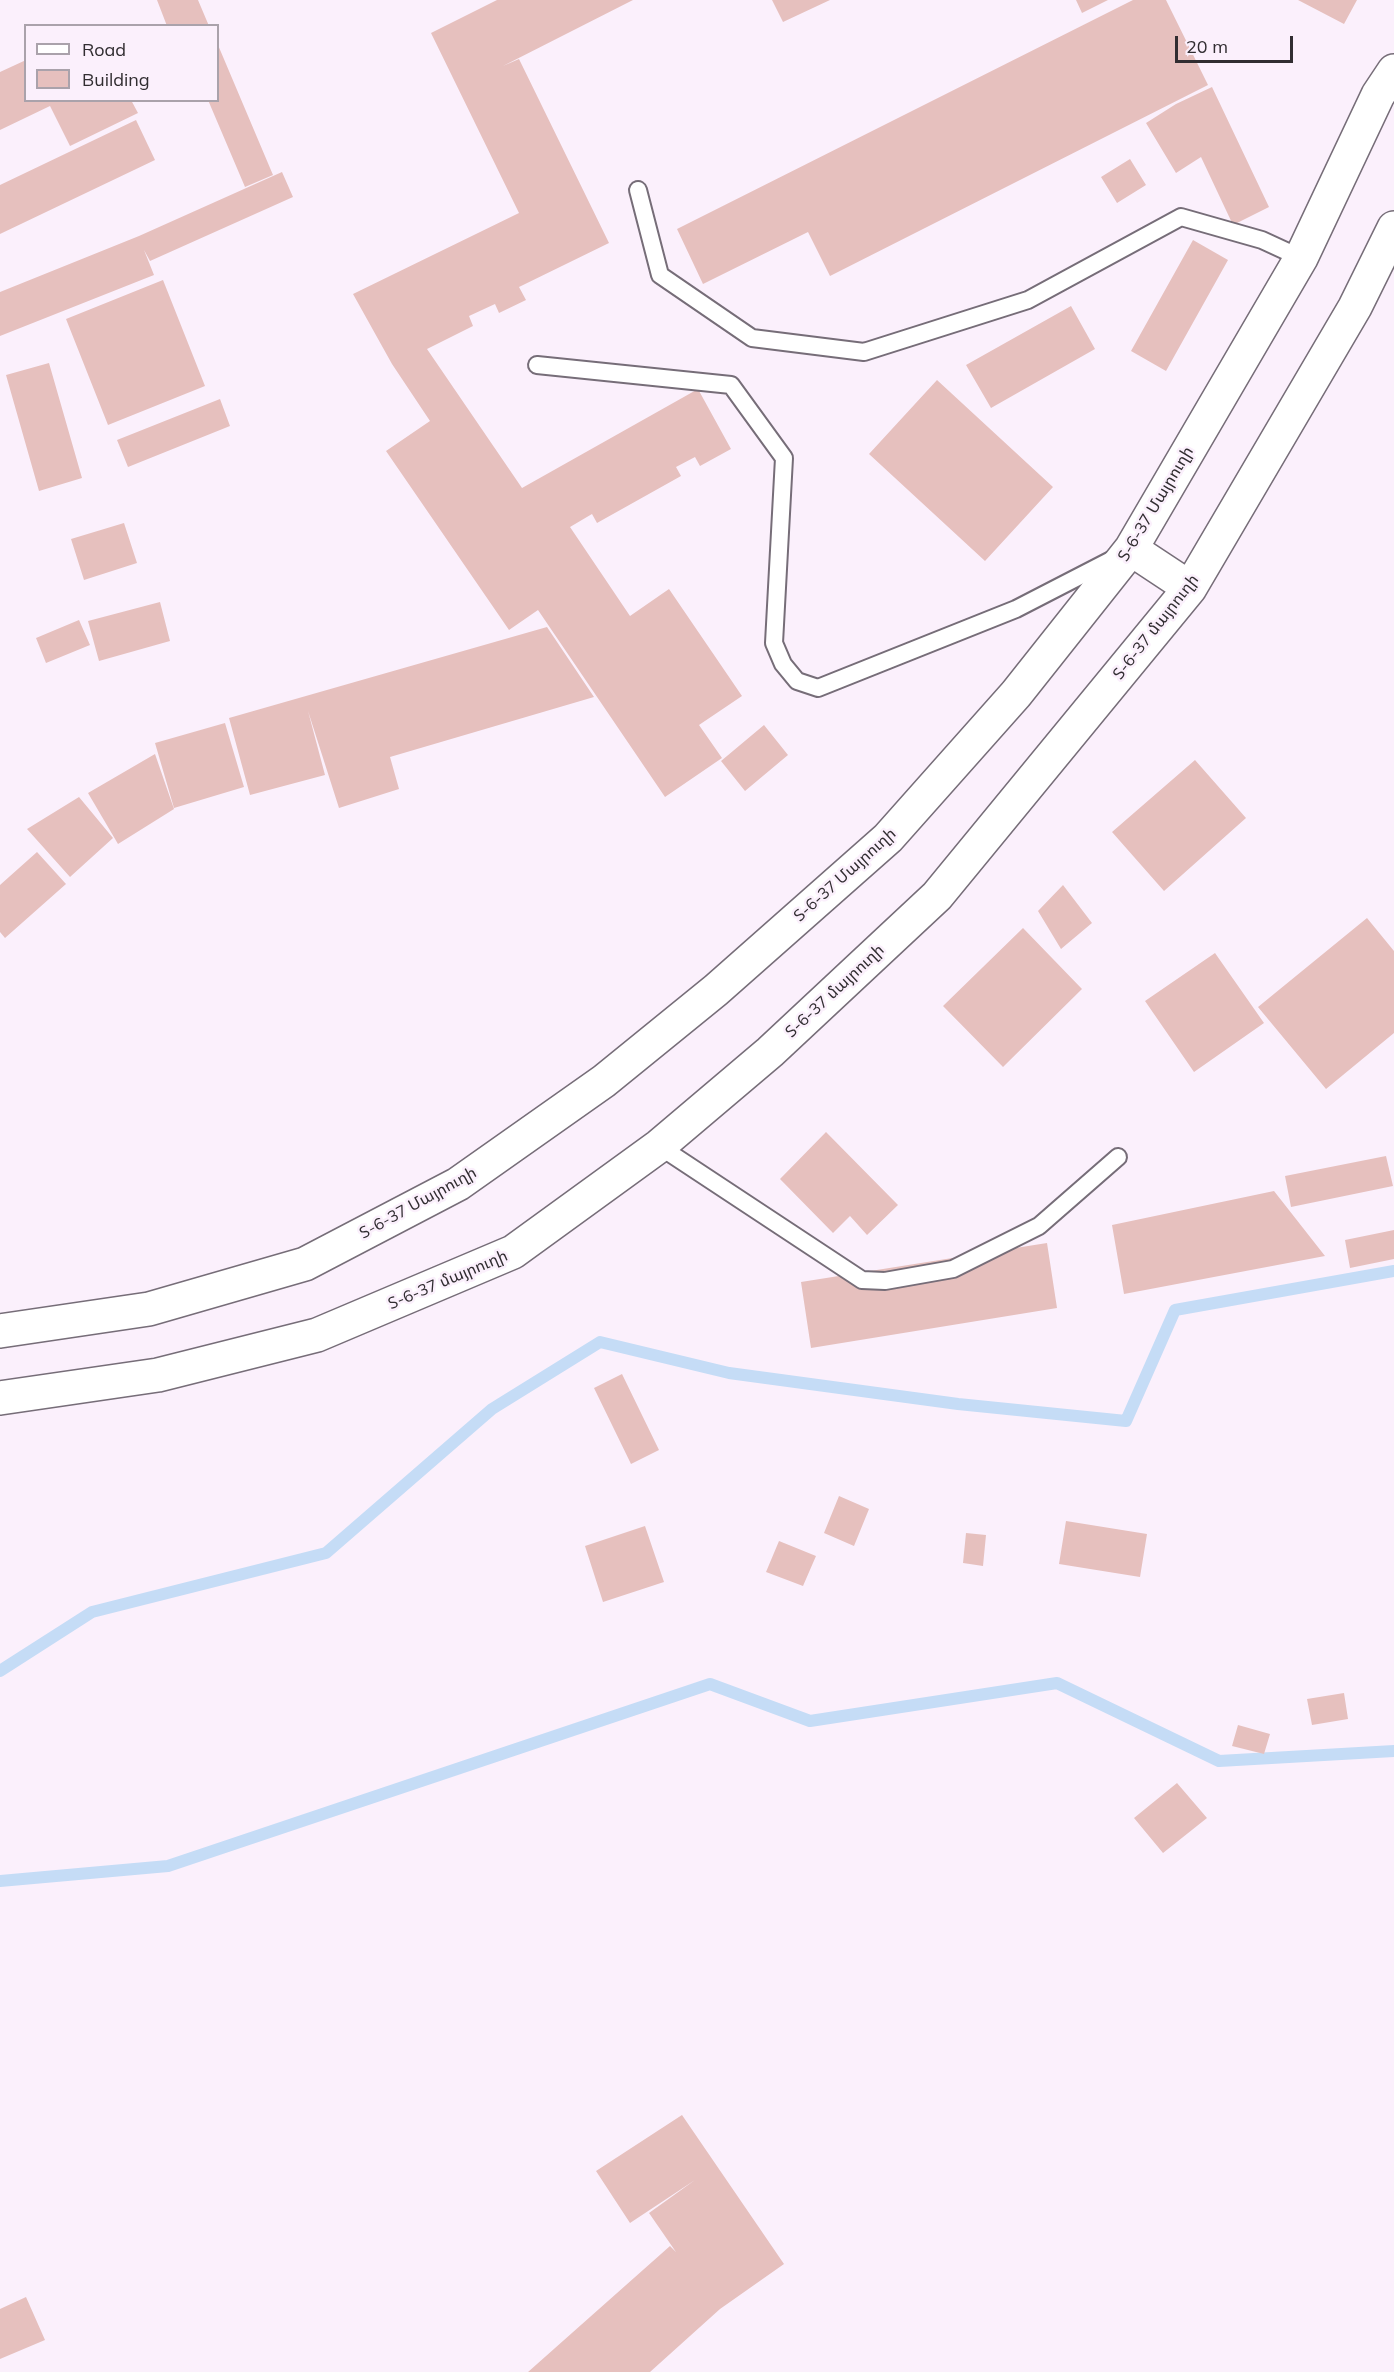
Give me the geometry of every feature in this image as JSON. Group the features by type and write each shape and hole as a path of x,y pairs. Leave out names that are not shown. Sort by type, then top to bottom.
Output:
{"main road":[{"name":"Տ-6-37 Մայրուղի","path":"0,1331 149,1309 304,1264 458,1184 604,1081 716,990 888,838 1016,694 1131,549 1301,258 1378,95 1394,70"},
{"name":"Տ-6-37 մայրուղի","path":"0,1398 158,1375 318,1335 513,1252 659,1146 770,1052 937,896 1190,588 1355,307 1394,228"},
{"path":"1131,549 1190,588"}],"lane":[{"path":"638,190 660,275 752,338 864,352 1028,300 1181,217 1262,240 1301,258"},
{"path":"537,365 731,385 784,458 774,643 783,664 797,681 818,688 1016,609 1131,549"},
{"path":"659,1146 862,1280 885,1281 953,1269 1040,1226 1118,1157"}],"building":[{"path":"157,0 198,0 208,24 166,24"},
{"path":"497,0 633,0 503,66 519,59 609,243 519,287 526,300 499,313 495,304 469,316 473,326 427,349 522,488 698,389 731,449 700,466 695,457 676,467 681,476 597,523 592,514 570,527 630,616 669,589 742,696 699,725 722,758 665,797 538,610 509,630 386,451 430,421 392,364 353,294 519,213 431,33"},
{"path":"772,0 830,0 783,22"},
{"path":"1076,0 1108,0 1082,13"},
{"path":"1133,0 1166,0 1208,85 830,276 808,232 703,284 677,229"},
{"path":"1298,0 1357,0 1344,24"},
{"path":"219,47 273,175 245,187 209,102 219,102"},
{"path":"24,61 24,102 132,102 138,113 70,146 50,106 0,130 0,72"},
{"path":"1212,87 1269,207 1233,225 1201,157 1176,173 1146,123 1176,104"},
{"path":"136,120 155,160 0,234 0,185"},
{"path":"1130,159 1146,185 1117,203 1101,177"},
{"path":"282,172 293,197 150,261 144,250 154,275 0,336 0,292 139,236"},
{"path":"1193,240 1228,260 1166,371 1131,351"},
{"path":"163,280 205,386 108,425 66,319"},
{"path":"1071,306 1095,349 991,408 966,365"},
{"path":"49,363 82,478 39,491 6,375"},
{"path":"937,380 1053,487 985,561 869,454"},
{"path":"220,399 230,426 128,467 117,440"},
{"path":"124,523 137,563 84,580 71,539"},
{"path":"160,602 170,641 99,661 88,621"},
{"path":"79,620 90,645 46,663 36,638"},
{"path":"547,627 594,697 390,757 399,789 339,808 308,711 325,775 250,795 229,718"},
{"path":"225,723 244,787 174,808 155,743"},
{"path":"764,725 788,755 745,791 721,761"},
{"path":"155,754 174,809 118,844 88,793"},
{"path":"1195,760 1246,818 1164,891 1112,832"},
{"path":"79,797 113,838 70,877 27,829"},
{"path":"37,852 66,884 5,938 0,932 0,885"},
{"path":"1063,885 1092,923 1061,949 1038,911"},
{"path":"1367,918 1394,951 1394,1033 1326,1089 1258,1007"},
{"path":"1023,928 1082,989 1003,1067 943,1006"},
{"path":"1215,953 1264,1023 1194,1072 1145,1001"},
{"path":"826,1132 898,1205 867,1235 850,1216 833,1233 780,1179"},
{"path":"1386,1156 1393,1186 1291,1207 1285,1176"},
{"path":"1274,1191 1325,1256 1124,1294 1112,1225"},
{"path":"1394,1230 1394,1259 1350,1268 1345,1240"},
{"path":"1047,1243 1057,1308 811,1348 801,1282"},
{"path":"622,1374 659,1450 631,1464 594,1388"},
{"path":"839,1496 869,1509 854,1546 824,1533"},
{"path":"1066,1521 1147,1534 1140,1577 1059,1564"},
{"path":"645,1526 664,1582 603,1602 585,1546"},
{"path":"966,1533 986,1535 983,1566 963,1563"},
{"path":"779,1541 816,1556 803,1586 766,1572"},
{"path":"1344,1693 1348,1719 1312,1725 1307,1699"},
{"path":"1238,1725 1270,1734 1264,1754 1232,1746"},
{"path":"1177,1783 1207,1818 1163,1853 1134,1818"},
{"path":"682,2115 784,2264 720,2309 650,2372 528,2372 670,2246 676,2252 649,2213 695,2180 630,2223 596,2171"},
{"path":"26,2297 45,2340 0,2359 0,2309"}],"waterway":[{"path":"0,1671 92,1612 326,1553 492,1409 600,1342 729,1373 958,1404 1126,1421 1175,1310 1394,1271"},
{"path":"0,1881 168,1866 710,1684 810,1721 1057,1683 1219,1761 1394,1751"}]}
